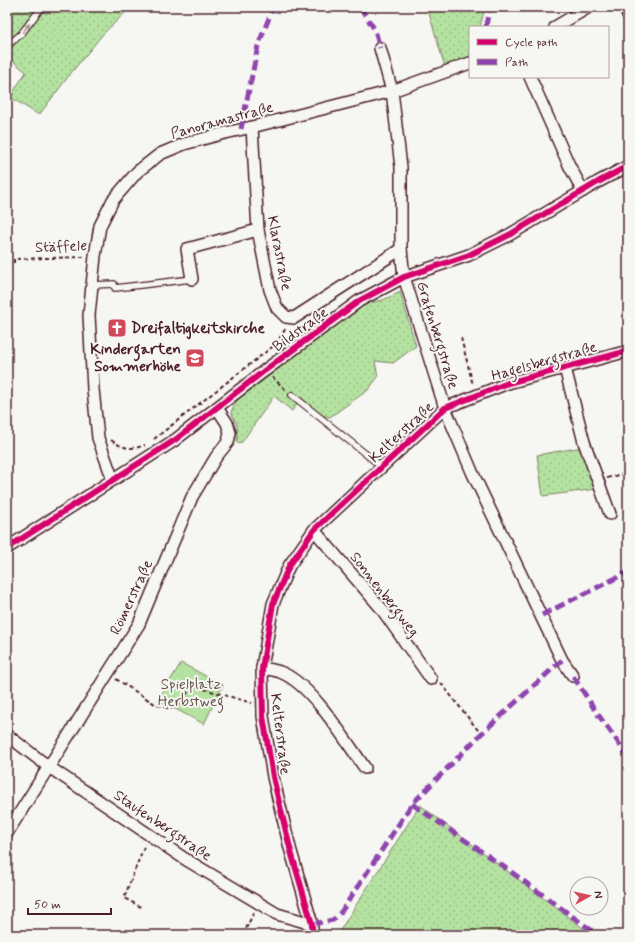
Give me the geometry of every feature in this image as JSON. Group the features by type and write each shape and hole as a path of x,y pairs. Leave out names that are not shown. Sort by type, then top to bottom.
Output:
{"street":[{"path":"557,26 589,7"},
{"path":"625,7 628,15"},
{"name":"Grafenbergstraße","path":"380,48 392,91 401,167 401,248 404,277 445,408 474,474 562,660 572,676"},
{"name":"Panoramastraße","path":"113,480 98,438 93,390 89,315 95,256 100,226 113,200 137,172 160,154 172,149 221,134 392,91 469,63"},
{"path":"530,78 569,165 583,191"},
{"name":"Klarastraße","path":"252,127 258,230 270,290 277,308 286,317 294,318"},
{"name":"Bildstraße","path":"7,548 175,440 264,371 359,301 404,277 469,255 509,235 628,166"},
{"path":"192,279 186,249 258,230"},
{"path":"294,318 401,248"},
{"name":"Hagelsbergstraße","path":"445,408 508,383 628,351"},
{"path":"565,368 584,442 610,514"},
{"name":"Römerstraße","path":"7,833 139,624 192,496 216,457 228,442 230,433 217,408"},
{"name":"Kelterstraße","path":"312,929 273,777 263,716 262,668 273,604 289,566 314,530 445,408"},
{"name":"Sonnenbergweg","path":"314,530 381,608 431,679"},
{"path":"262,668 280,672 299,683 317,701 365,768"},
{"name":"Staufenbergstraße","path":"7,735 49,767 185,859 277,914 312,929"}],"lane":[{"path":"7,46 21,34 42,7"},
{"path":"92,285 114,284 115,288 192,279"},
{"path":"292,395 382,467"}],"path":[{"path":"152,441 276,344 294,318"},
{"path":"461,338 476,396"},
{"path":"264,371 292,395"},
{"path":"98,438 109,439 117,445 134,450 148,444"},
{"path":"598,481 628,473"},
{"path":"108,674 155,704 170,709 180,704 187,693 197,687 213,690 263,706"},
{"path":"431,679 438,680 481,734"},
{"path":"141,907 124,898 139,863 148,834"},
{"path":"244,935 258,903"}],"green space":[{"path":"7,7 131,7 103,34 39,115 10,97 26,72 7,56"},
{"path":"427,7 485,7 480,26 469,26 469,56 445,67"},
{"path":"400,292 416,346 393,363 375,361 378,377 368,390 330,417 321,415 301,398 292,411 274,396 242,442 237,443 237,425 231,412 236,401 364,304 383,300"},
{"path":"582,447 597,489 543,496 537,455"},
{"name":"Spielplatz Herbstweg","path":"181,663 223,685 204,724 158,700"},
{"path":"420,805 592,935 337,935"}],"marked path":[{"path":"241,129 258,46 274,7"},
{"path":"360,7 375,30 380,48"},
{"path":"486,26 489,7"},
{"path":"542,615 628,572"},
{"path":"312,924 333,920 341,912 412,804 481,734 562,660"},
{"path":"573,676 628,756"},
{"path":"412,804 507,869 598,935"}],"cycle path":[{"path":"7,548 175,440 264,371 359,301 404,277 469,255 509,235 598,182 628,166"},
{"path":"312,935 312,924 290,848 273,777 263,716 262,668 273,604 289,566 314,530 445,408 508,383 628,351"}],"place":[{"name":"Dreifaltigkeitskirche","path":"117,328"},
{"name":"Kindergarten Sommerhöhe","path":"195,358"}]}
